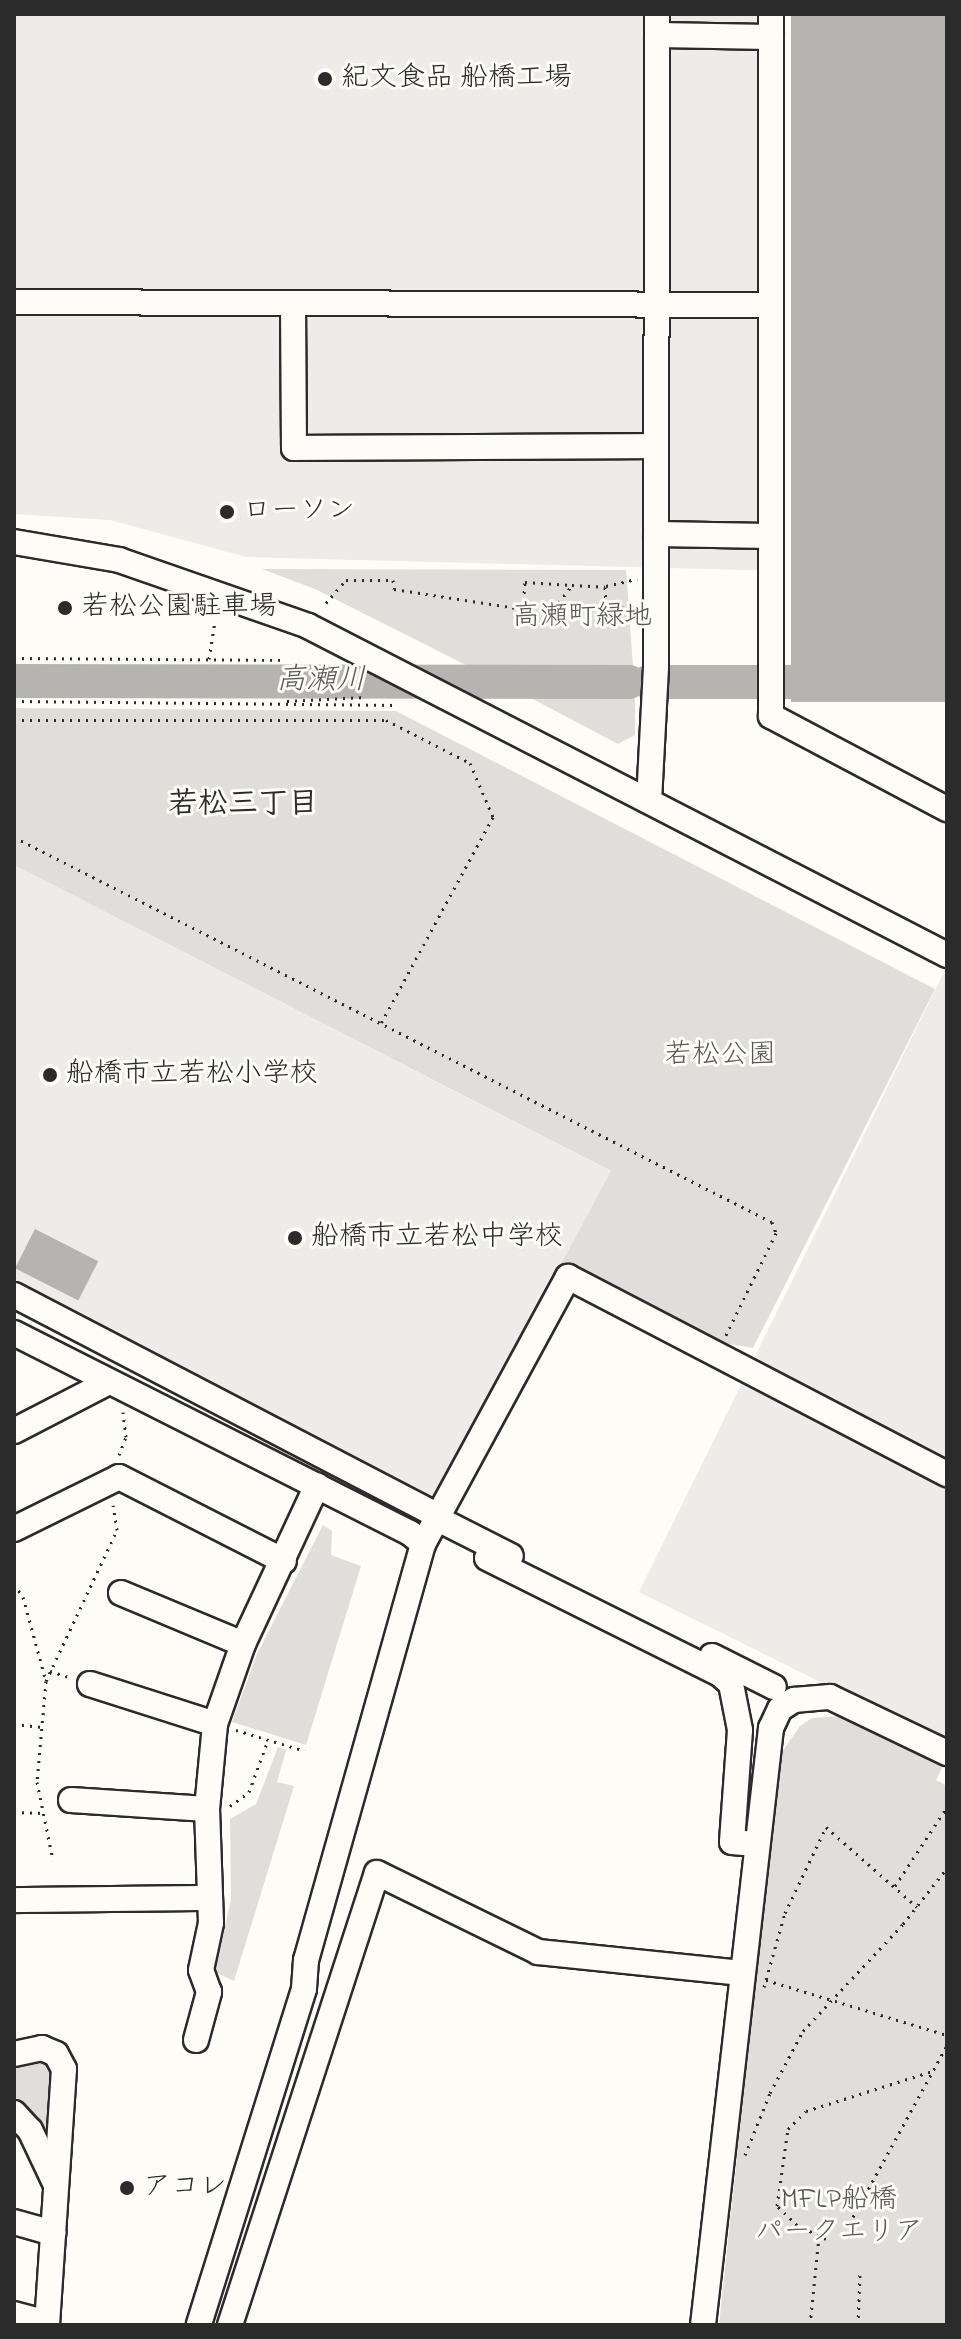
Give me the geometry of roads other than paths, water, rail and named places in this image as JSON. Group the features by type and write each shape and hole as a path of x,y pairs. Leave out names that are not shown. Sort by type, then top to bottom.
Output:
{"street":[{"path":"649,801 656,667 657,24 771,26 771,716 947,809"},
{"path":"14,302 769,305"},
{"path":"293,305 294,448 656,446"},
{"path":"656,534 770,536"},
{"path":"14,542 119,560 176,577 308,626 451,696 947,955"},
{"path":"199,2325 304,1989 306,1960 423,1544 434,1516 568,1277 947,1474"},
{"path":"14,1295 434,1516 774,1687"},
{"path":"14,1333 317,1485 423,1544"},
{"path":"14,1431 114,1384"},
{"path":"14,1529 109,1482 127,1479 284,1561"},
{"path":"196,2040 209,1992 201,1970 211,1923 213,1809 220,1725 243,1644 317,1485"},
{"path":"487,1558 720,1674 731,1684 740,1730 732,1842 755,1844"},
{"path":"121,1593 243,1644"},
{"path":"90,1684 220,1725"},
{"path":"703,2325 755,1844 771,1728 780,1709 794,1700 830,1697 852,1704 947,1753"},
{"path":"71,1800 213,1809"},
{"path":"230,2325 377,1873 538,1952 742,1973"},
{"path":"14,1900 210,1898"},
{"path":"14,2054 42,2048 56,2054 64,2069 47,2324 14,2314"},
{"path":"14,2113 30,2130 56,2185"},
{"path":"14,2222 53,2233"}],"waterway":[{"name":"高瀬川","path":"14,681 629,682"},
{"name":"高瀬川","path":"648,682 832,682"}],"place":[{"name":"紀文食品 船橋工場","path":"325,79"},
{"name":"ローソン","path":"227,512"},
{"name":"若松公園駐車場","path":"65,608"},
{"name":"船橋市立若松小学校","path":"50,1075"},
{"name":"船橋市立若松中学校","path":"295,1238"},
{"name":"アコレ","path":"127,2188"}],"district":[{"name":"若松三丁目","path":"243,805"}],"park label":[{"name":"高瀬町緑地","path":"582,618"},
{"name":"若松公園","path":"720,1056"},
{"name":"MFLP船橋 パークエリア","path":"839,2217"}]}
